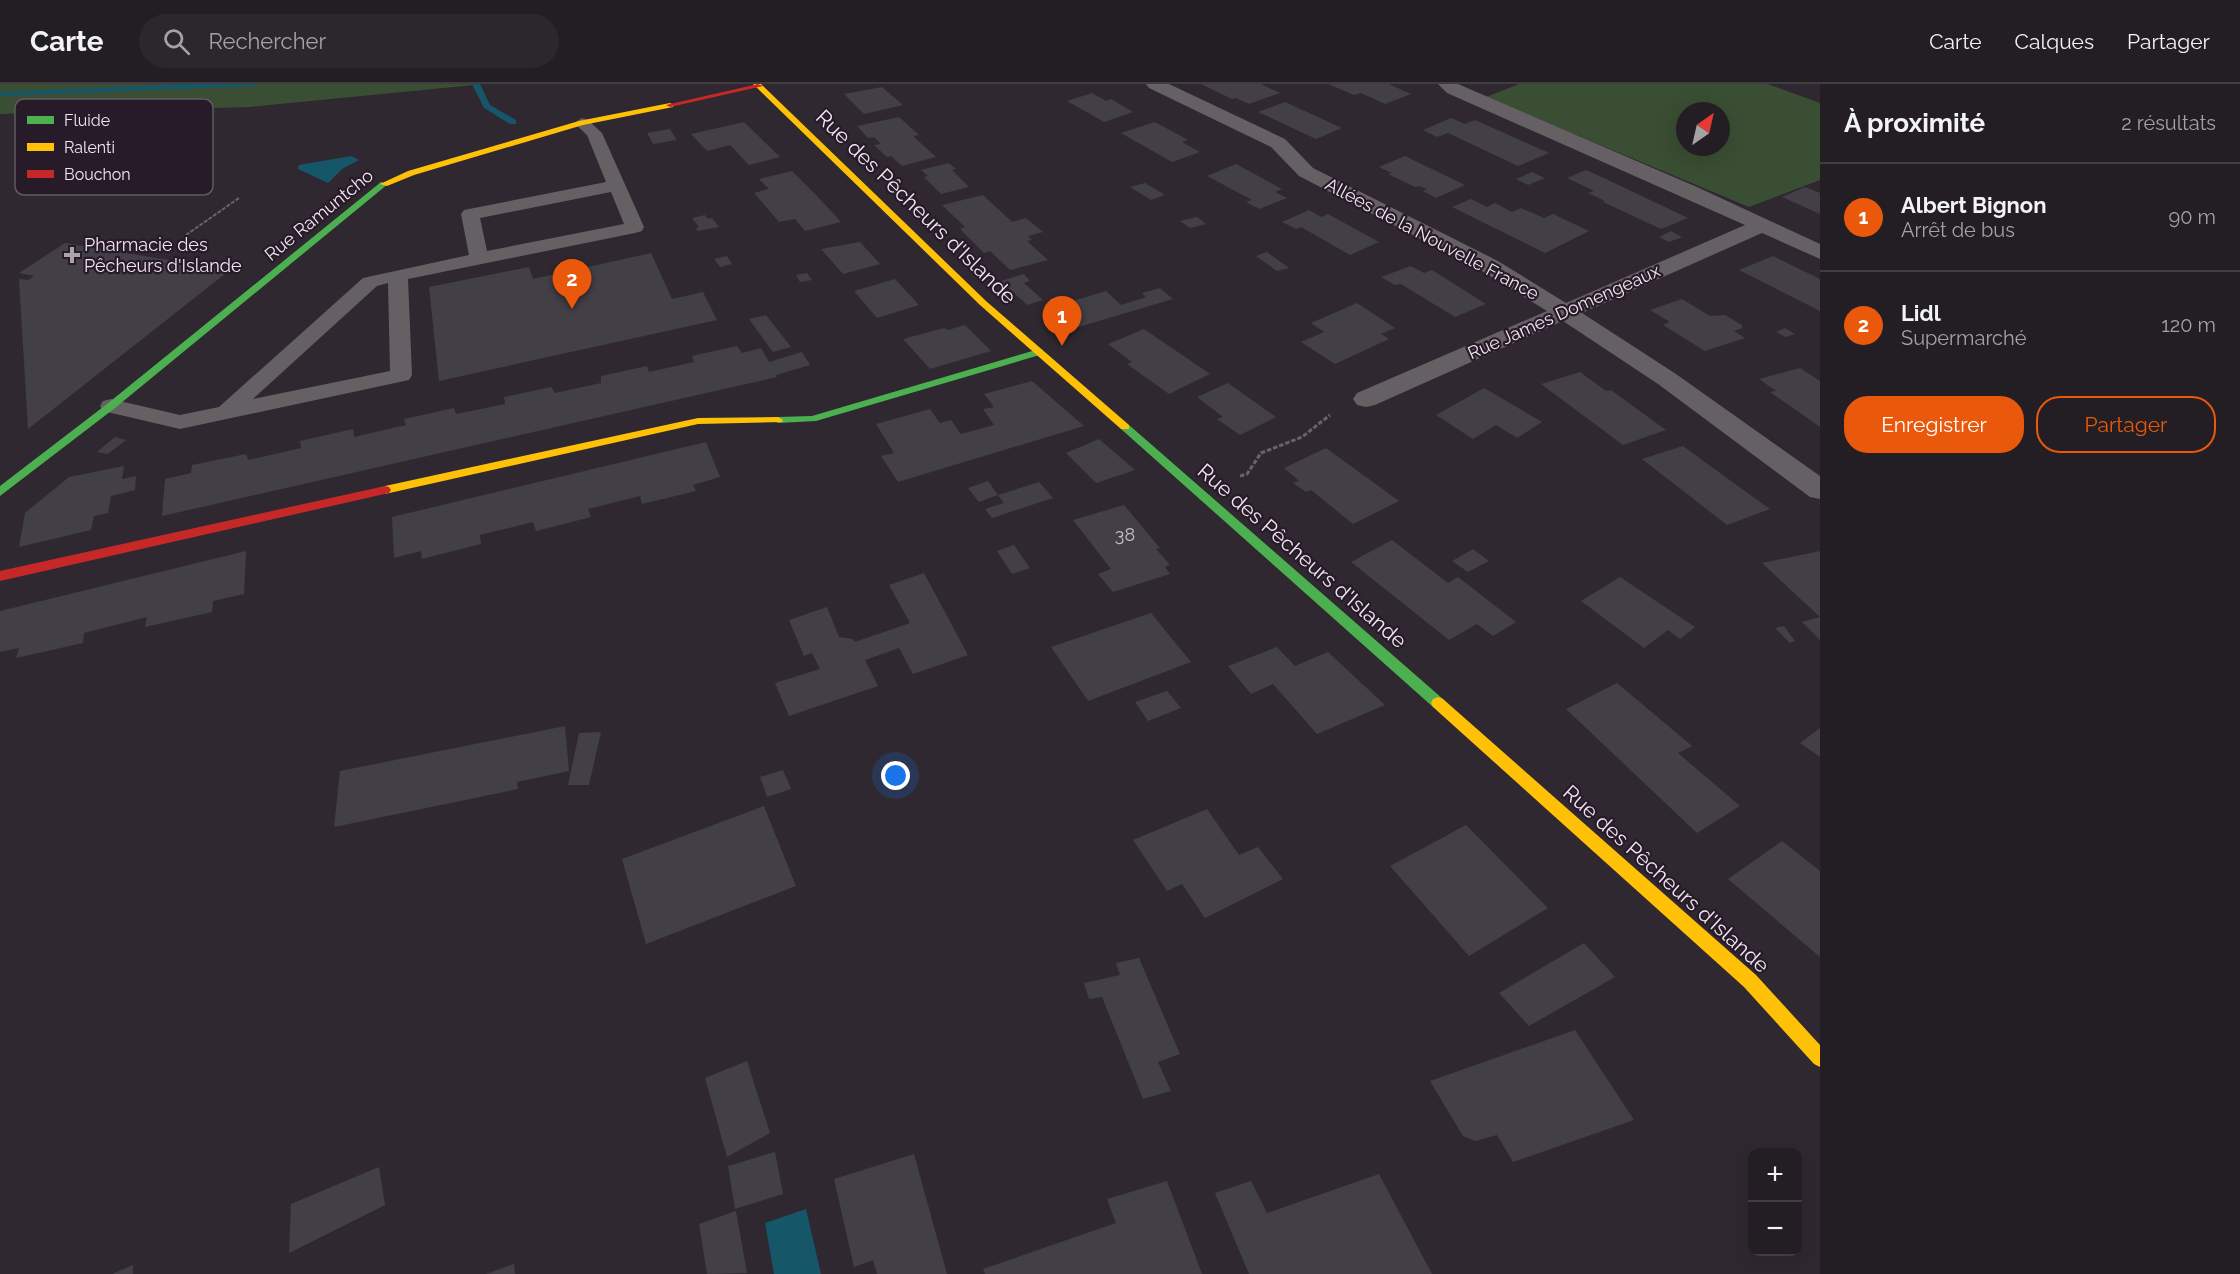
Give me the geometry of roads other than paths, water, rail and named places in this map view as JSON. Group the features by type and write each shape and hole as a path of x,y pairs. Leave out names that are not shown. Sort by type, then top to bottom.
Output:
{"street":[{"name":"Allées de la Nouvelle France","path":"1155,84 1278,143 1306,172 1490,266 1667,379 1820,490"},
{"path":"1447,84 1453,89 1690,191 1820,252"},
{"name":"Rue Ramuntcho","path":"0,492 111,406 386,183 411,173 582,123 758,85"},
{"name":"Rue des Pêcheurs d'Islande","path":"758,85 983,303 1545,797 1750,981 1820,1058"},
{"name":"Rue James Domengeaux","path":"1366,399 1763,225"},
{"path":"0,576 698,421 812,419 1039,352"}],"lane":[{"path":"225,412 370,282 635,227 594,133 582,123"},
{"path":"479,259 470,214 617,185"},
{"path":"111,406 180,422 401,375 398,275"}],"water":[{"path":"351,156 359,160 342,169 328,183 298,169 299,165"},
{"path":"806,1209 821,1274 774,1274 765,1223"}],"waterway":[{"path":"0,94 253,84"},
{"path":"476,84 487,106 513,122"}],"place":[{"name":"Pharmacie des Pêcheurs d'Islande","path":"72,255"},
{"name":"Lidl","path":"572,309"},
{"name":"Albert Bignon","path":"1062,346"}]}
